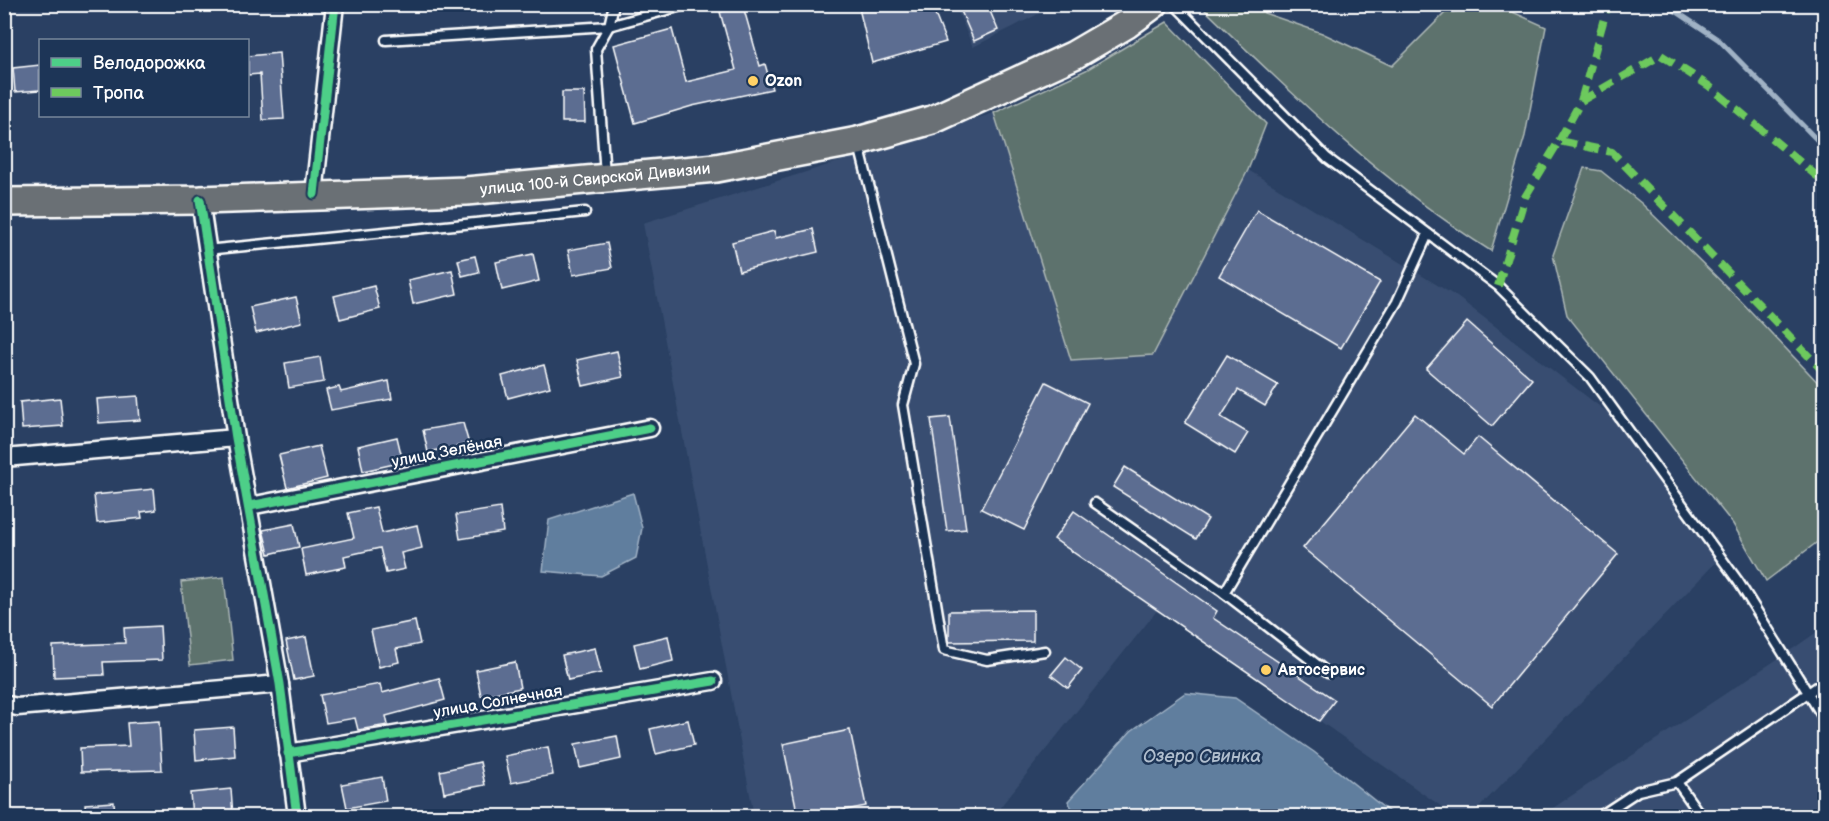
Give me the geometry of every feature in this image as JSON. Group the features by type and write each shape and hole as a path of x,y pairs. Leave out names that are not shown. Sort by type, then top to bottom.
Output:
{"main road":[{"name":"улица 100-й Свирской Дивизии","path":"4,202 200,200 314,194 466,191 717,168 858,141 932,120 1074,55 1127,24 1154,4"}],"street":[{"path":"314,194 334,4"},
{"path":"200,200 236,438 250,506 280,684 297,816"},
{"name":"улица Зелёная","path":"250,506 650,428"},
{"path":"4,458 236,438"},
{"name":"улица Солнечная","path":"288,753 712,681"},
{"path":"4,704 17,707 280,684"}],"lane":[{"path":"606,178 596,49 609,26 614,4"},
{"path":"386,40 609,26 689,4"},
{"path":"1174,4 1327,158 1497,286 1590,377 1738,581 1824,719"},
{"path":"858,141 914,364 903,405 944,650 987,660 1045,651"},
{"path":"206,250 585,212"},
{"path":"1224,593 1396,302 1428,234"},
{"path":"1095,503 1224,593 1328,673"},
{"path":"1600,816 1638,791 1677,782 1824,682"},
{"path":"1677,782 1701,816"}],"shaded area":[{"path":"955,5 1056,5 973,47"},
{"path":"994,113 1071,360 1152,355 1248,170 1457,297 1612,416 1717,561 1471,816 1455,816 1159,608 993,816 754,816 643,223"},
{"path":"1824,627 1824,816 1541,816 1797,646"}],"green space":[{"path":"1204,4 1265,5 1264,13 1322,33 1392,66 1445,13 1497,5 1546,27 1525,136 1491,251 1414,197 1340,137 1202,7"},
{"path":"1167,22 1266,124 1248,170 1153,355 1071,360 994,113 1086,70"},
{"path":"1584,168 1601,171 1641,203 1738,298 1824,389 1824,537 1766,581 1733,524 1567,315 1553,255"},
{"path":"224,577 233,660 190,665 181,582"}],"water":[{"path":"633,493 642,528 636,558 601,576 543,571 549,520"},
{"name":"Озеро Свинка","path":"1185,693 1235,698 1314,752 1394,816 1076,816 1068,801 1131,731"}],"building":[{"path":"858,4 931,4 946,42 872,63"},
{"path":"958,4 987,4 998,30 974,41"},
{"path":"743,6 760,66 765,64 772,89 692,106 635,123 614,45 672,29 686,82 736,70 720,12"},
{"path":"279,53 284,119 263,120 260,74 249,75 249,56"},
{"path":"39,65 39,90 15,92 13,68"},
{"path":"562,92 584,92 585,122 562,122"},
{"path":"1257,210 1380,282 1341,348 1219,276"},
{"path":"813,229 818,252 739,271 732,242 774,231 776,238"},
{"path":"607,243 612,268 573,275 568,250"},
{"path":"533,254 539,281 502,290 496,262"},
{"path":"475,256 479,272 462,276 458,260"},
{"path":"452,270 457,294 413,304 408,280"},
{"path":"374,286 380,309 340,319 334,296"},
{"path":"296,297 302,322 256,333 250,307"},
{"path":"1467,322 1532,379 1492,426 1426,369"},
{"path":"617,351 623,377 583,386 577,360"},
{"path":"1227,355 1278,385 1265,406 1238,390 1221,417 1248,433 1235,454 1185,423"},
{"path":"320,357 324,382 289,388 285,363"},
{"path":"544,365 550,387 508,398 502,376"},
{"path":"389,381 392,399 331,410 326,390 339,387 341,392"},
{"path":"1046,382 1088,403 1024,530 981,509"},
{"path":"138,396 140,420 99,423 97,399"},
{"path":"60,398 63,426 22,429 20,402"},
{"path":"1415,414 1464,454 1478,437 1618,554 1492,706 1303,548"},
{"path":"950,417 966,529 947,531 931,419"},
{"path":"463,423 469,444 428,452 423,430"},
{"path":"397,437 403,462 363,471 358,446"},
{"path":"319,446 327,478 287,488 279,455"},
{"path":"1125,467 1208,519 1196,539 1113,487"},
{"path":"154,489 156,510 141,512 142,518 97,523 94,495"},
{"path":"376,507 382,533 417,525 422,548 401,553 405,569 386,573 380,548 344,556 346,567 306,575 301,549 354,538 348,513"},
{"path":"500,508 503,532 460,539 456,515"},
{"path":"1074,511 1217,611 1213,618 1335,700 1319,721 1054,539"},
{"path":"294,524 299,547 269,554 263,530"},
{"path":"1033,610 1033,641 949,642 949,611"},
{"path":"415,621 420,644 396,649 399,662 379,667 371,630"},
{"path":"160,626 162,660 103,662 104,675 54,677 53,646 125,643 124,628"},
{"path":"668,636 673,661 640,669 634,644"},
{"path":"306,637 314,676 294,680 286,641"},
{"path":"595,648 601,673 568,680 562,655"},
{"path":"1066,657 1082,670 1068,688 1051,675"},
{"path":"515,662 520,688 481,696 476,670"},
{"path":"439,678 445,700 386,716 388,725 358,730 355,718 326,723 320,695 380,684 382,693"},
{"path":"688,720 694,745 656,754 650,729"},
{"path":"159,721 162,770 81,772 80,748 129,746 127,723"},
{"path":"233,727 235,756 196,760 194,730"},
{"path":"850,730 866,806 816,816 798,816 783,744"},
{"path":"617,736 621,759 580,768 575,744"},
{"path":"548,747 553,775 511,783 505,756"},
{"path":"480,762 485,785 444,793 440,771"},
{"path":"382,777 386,801 347,808 342,784"},
{"path":"231,789 233,816 192,816 190,793"},
{"path":"114,802 115,816 86,816 85,804"}],"waterway":[{"path":"1665,4 1719,40 1824,147"}],"marked path":[{"path":"1581,101 1608,4"},
{"path":"1559,141 1581,101 1661,55 1709,86 1824,182"},
{"path":"1498,286 1525,197 1559,141 1612,152 1824,372"}],"cycle path":[{"path":"314,194 335,4"},
{"path":"200,200 236,438 280,684 297,816"},
{"path":"250,506 650,428"},
{"path":"288,753 713,681"}],"place":[{"name":"Ozon","path":"753,81"},
{"name":"Автосервис","path":"1266,670"}]}
